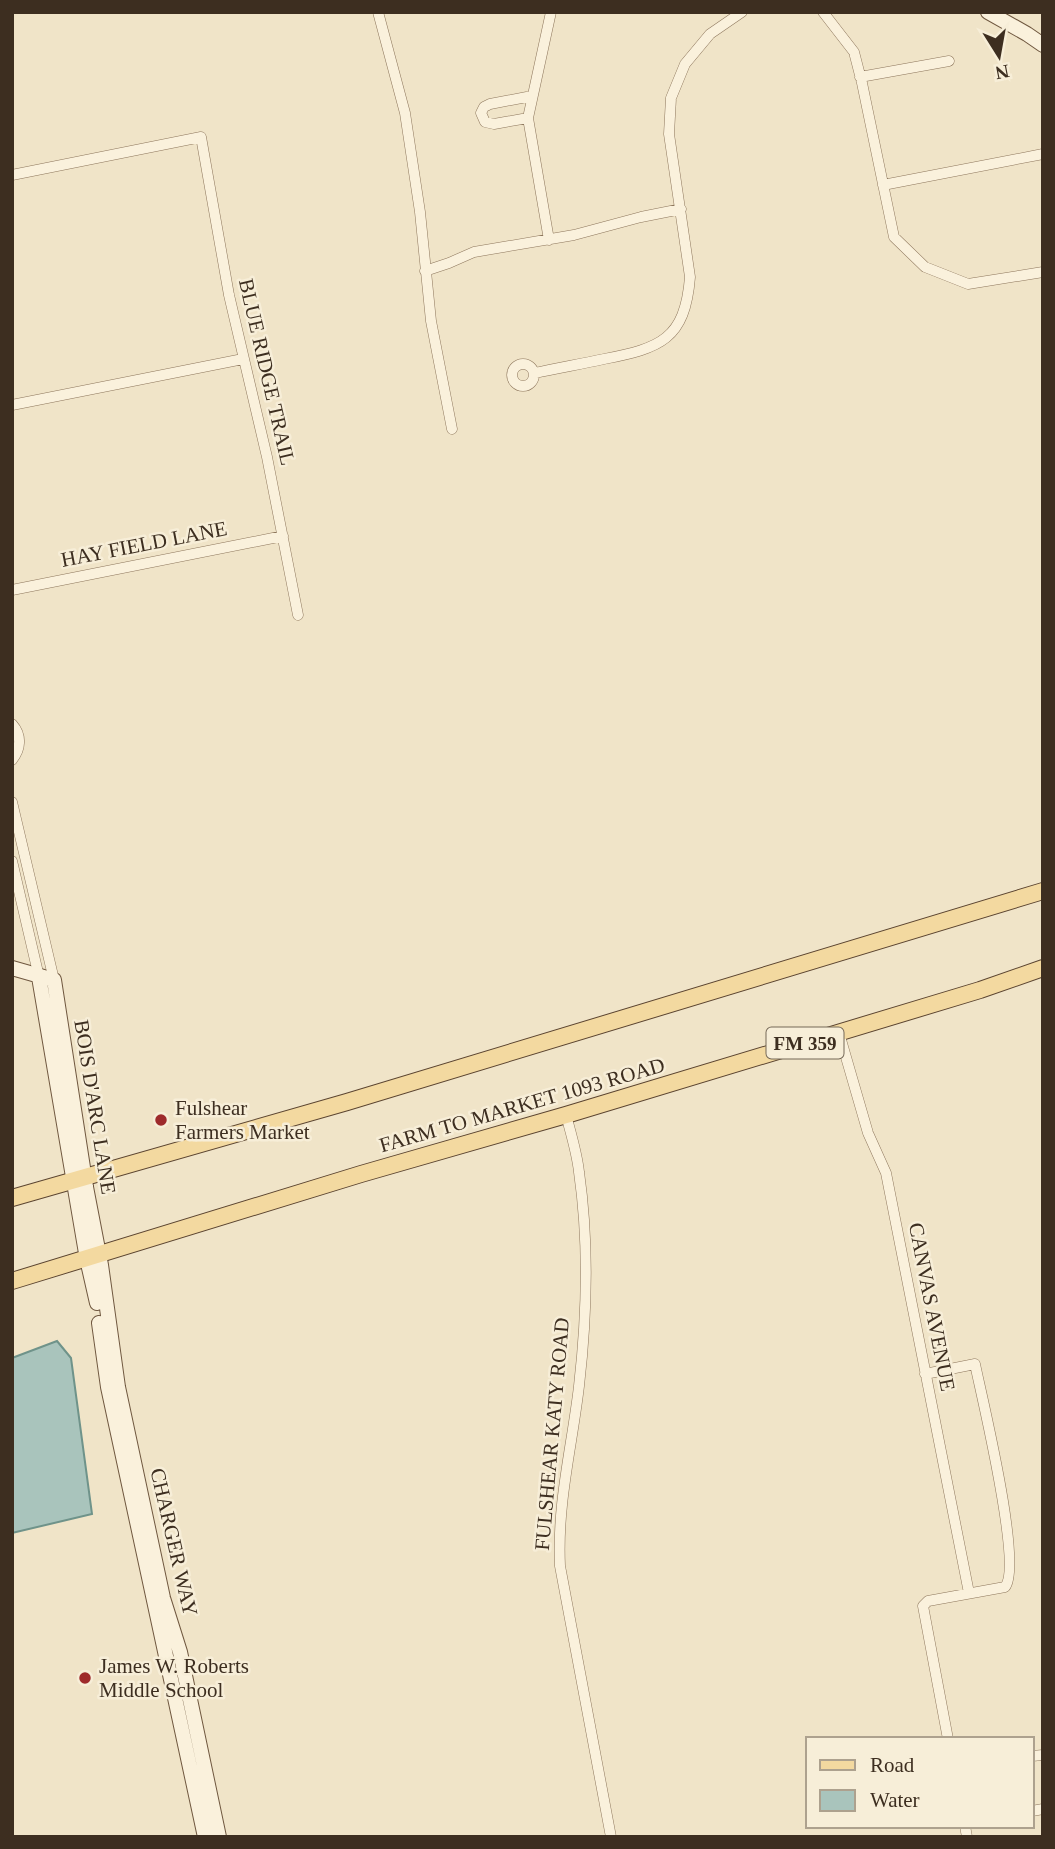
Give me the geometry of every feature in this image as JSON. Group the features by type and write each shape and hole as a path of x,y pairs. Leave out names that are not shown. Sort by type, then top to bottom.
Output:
{"main road":[{"path":"12,1198 347,1101 1043,891"},
{"name":"FARM TO MARKET 1093 ROAD","path":"12,1281 361,1174 839,1033 1043,968"}],"street":[{"path":"378,12 405,113 420,212 433,334 452,429"},
{"path":"549,240 528,118 551,12"},
{"path":"535,373 639,352 659,344 680,323 689,297 690,277 669,134 671,99 685,64 710,34 742,12"},
{"path":"823,12 854,52 894,237 925,267 968,284 1043,272"},
{"path":"988,12 1043,45"},
{"path":"861,80 949,61"},
{"path":"528,118 491,125 482,120 481,113 484,107 490,104 532,96"},
{"name":"BLUE RIDGE TRAIL","path":"12,175 201,137 212,210 243,359 267,457 298,615"},
{"path":"883,185 1043,154"},
{"path":"425,271 474,252 549,240 681,209"},
{"path":"12,405 243,359"},
{"name":"HAY FIELD LANE","path":"12,590 283,536"},
{"path":"12,724 19,737 19,746 12,760"},
{"path":"12,802 46,978"},
{"path":"12,861 46,978"},
{"path":"12,968 46,978"},
{"name":"BOIS D'ARC LANE","path":"46,978 93,1257"},
{"name":"CANVAS AVENUE","path":"839,1033 868,1133 886,1174 969,1593"},
{"name":"FULSHEAR KATY ROAD","path":"566,1115 579,1170 585,1226 585,1279 579,1385 558,1529 559,1566 611,1837"},
{"name":"CHARGER WAY","path":"93,1257 108,1387 205,1837"},
{"name":"CHARGER WAY","path":"93,1257 163,1598 180,1652 219,1837"},
{"path":"925,1374 975,1364 1006,1520 1009,1582 1005,1587 928,1601 923,1606 948,1737"}],"water":[{"path":"57,1341 71,1358 92,1514 12,1533 12,1358"}],"place":[{"name":"Fulshear Farmers Market","path":"161,1120"},
{"name":"James W. Roberts Middle School","path":"85,1678"}]}
